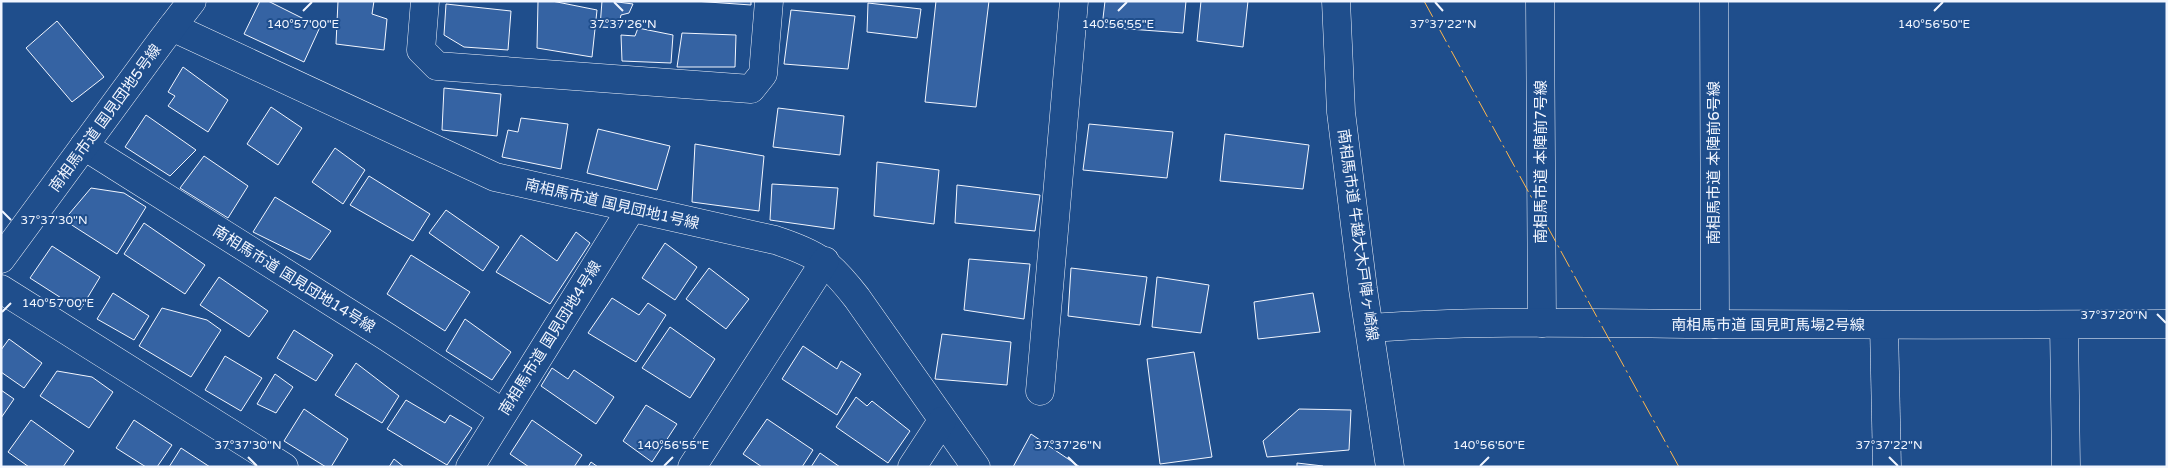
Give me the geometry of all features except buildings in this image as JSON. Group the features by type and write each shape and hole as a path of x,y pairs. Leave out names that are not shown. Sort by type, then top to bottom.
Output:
{"street":[{"name":"南相馬市道 国見団地5号線","path":"1,260 192,1"},
{"path":"424,1 421,50 437,66 751,89 762,74 768,1"},
{"path":"1040,391 1074,1"},
{"name":"南相馬市道 牛越大木戸陣ヶ崎線","path":"1336,1 1341,112 1363,289 1390,467"},
{"name":"南相馬市道 本陣前7号線","path":"1540,1 1542,323"},
{"name":"南相馬市道 本陣前6号線","path":"1714,1 1715,324"},
{"name":"南相馬市道 国見団地1号線","path":"172,27 495,177 775,240 802,249 825,261 857,298 976,467"},
{"name":"南相馬市道 国見団地14号線","path":"84,146 387,337 503,414"},
{"name":"南相馬市道 国見団地4号線","path":"470,467 631,209"},
{"path":"692,467 825,261"},
{"path":"1,289 284,467"},
{"name":"南相馬市道 国見町馬場2号線","path":"1370,328 1410,325 1542,323 2167,324"},
{"path":"1884,325 1887,467"},
{"path":"2064,325 2066,467"},
{"path":"912,467 942,421"}],"power":[{"path":"1424,1 1679,467"}]}
